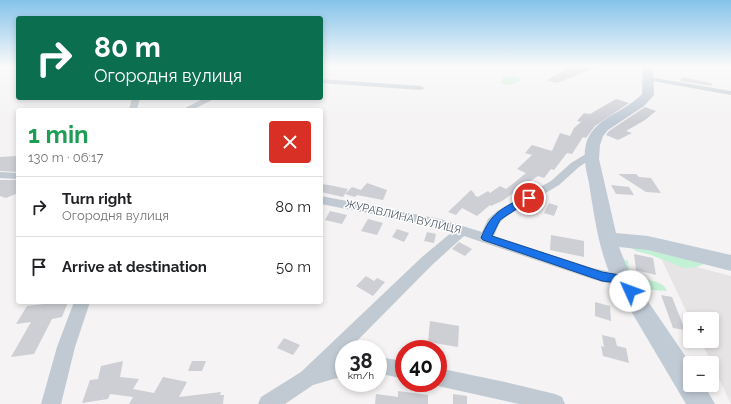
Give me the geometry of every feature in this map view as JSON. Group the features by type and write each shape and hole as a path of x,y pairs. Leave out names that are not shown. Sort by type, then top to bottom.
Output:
{"street":[{"path":"394,86 421,88"},
{"path":"649,86 649,90 646,97 600,130 593,140 591,154 608,239 616,266 622,279 701,404"},
{"path":"703,86 731,93"},
{"path":"190,108 208,100"},
{"path":"486,238 493,222 501,214 556,183 575,165 591,154"},
{"path":"0,175 16,176"},
{"name":"ЖУРАВЛИНА ВУЛИЦЯ","path":"323,200 407,216 462,230 602,276 622,279"},
{"path":"268,404 308,378 427,261 462,230"},
{"path":"608,239 648,244 731,263"},
{"path":"51,404 66,347 81,304"},
{"path":"308,378 335,370"},
{"path":"447,379 505,391 555,404"}],"shaded area":[{"path":"661,258 731,276 731,404 719,379 719,356 708,356 704,348 719,348 719,312 687,312"}],"green space":[{"path":"645,247 704,264 697,267 684,268 631,248"},
{"path":"624,259 628,261 630,269 634,274 659,283 664,286 667,291 652,290 647,285 628,275"}],"building":[{"path":"616,99 629,103 595,126 586,138 583,137 572,154 567,153 554,170 551,169 544,178 538,176 502,201 491,206 490,205 477,216 462,208 456,215 448,212 471,190 475,194 474,195 478,197 488,191 490,193 500,186 506,189 526,173 517,169 532,155 525,153 532,145 552,151 560,133 570,136 574,128 581,122 577,121 584,113 590,114"},
{"path":"645,107 656,111 645,120 626,131 632,133 618,140 606,135 609,131"},
{"path":"16,156 16,172 0,171 0,157"},
{"path":"618,174 636,174 639,177 651,178 661,193 646,192"},
{"path":"0,180 16,180 16,194 6,198 0,196"},
{"path":"367,183 387,190 383,200 357,195 355,197 345,194 352,187 361,190"},
{"path":"323,184 348,189 343,197 323,192"},
{"path":"611,185 629,187 634,195 616,194"},
{"path":"549,203 558,206 554,216 544,213"},
{"path":"330,211 347,215 342,224 325,220"},
{"path":"368,219 383,223 377,235 361,231"},
{"path":"397,229 409,233 404,242 392,237"},
{"path":"427,232 436,234 434,243 424,241"},
{"path":"551,235 584,241 584,257 550,250"},
{"path":"459,242 472,249 465,256 452,249"},
{"path":"634,254 653,258 656,275 636,270"},
{"path":"366,276 374,281 377,278 385,282 373,296 356,286"},
{"path":"661,295 672,297 683,325 683,330 673,328"},
{"path":"595,302 610,306 611,321 595,316"},
{"path":"67,304 62,317 52,319 34,354 11,357 31,322 16,324 27,306"},
{"path":"430,321 459,326 458,347 447,345 447,340 428,340"},
{"path":"602,335 615,338 617,346 626,348 629,363 603,356 601,346 604,347"},
{"path":"284,338 300,345 293,355 277,348"},
{"path":"123,361 120,377 139,379 133,389 154,393 163,377 187,382 179,397 221,392 220,395 224,395 223,404 129,404 133,397 110,394 108,399 82,403 90,380 98,379 101,366"},
{"path":"192,361 206,361 202,371 188,371"},
{"path":"398,392 428,395 428,404 375,404 376,394 398,397"},
{"path":"453,394 467,396 467,404 453,404"}],"route":[{"path":"529,198 501,214 493,222 486,238 602,276 622,279 630,291"}]}
